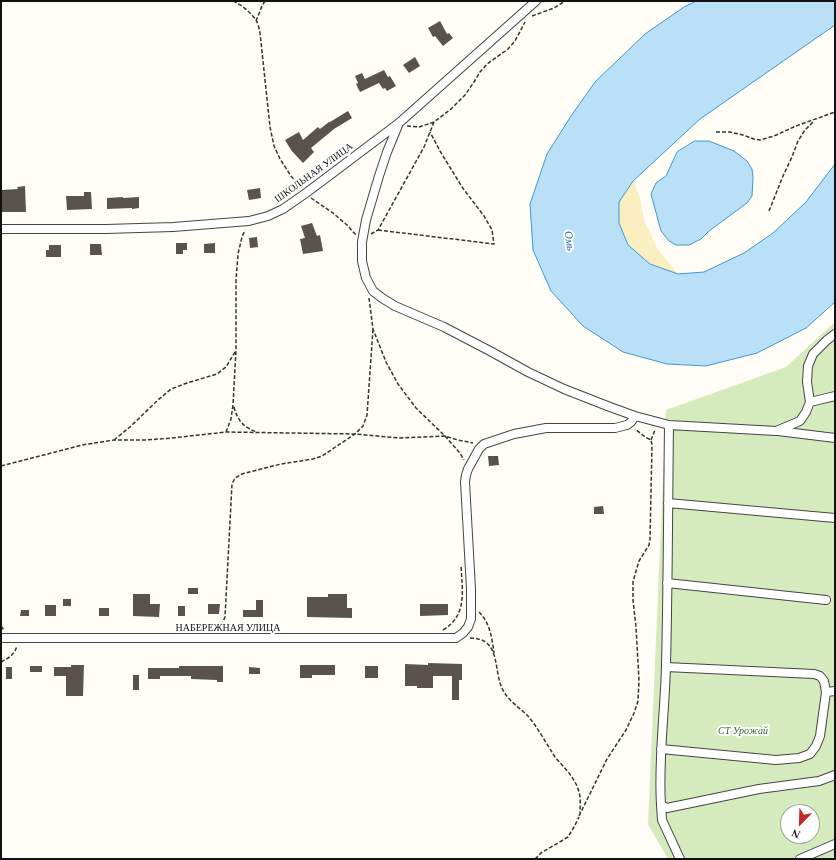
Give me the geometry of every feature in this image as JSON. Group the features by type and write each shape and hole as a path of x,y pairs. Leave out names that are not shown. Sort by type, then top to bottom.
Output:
{"street":[{"name":"ШКОЛЬНАЯ УЛИЦА","path":"1,229 106,229 165,227 249,221 268,216 283,209 306,193 399,122 536,1"},
{"path":"399,122 378,176 366,220 363,239 362,260 366,278 373,291 382,298 395,306 444,327 490,350 528,372 564,389 610,407 633,419 669,425 776,431 835,438"},
{"path":"776,431 800,421 806,412 810,402 807,382 808,366 813,354 835,334"},
{"path":"810,402 835,396"},
{"path":"456,638 468,627 471,619 471,590 465,482 468,469 479,449 484,444 514,434 546,428 615,428 627,425 633,419"},
{"path":"800,421 805,434"},
{"path":"669,425 666,667 660,793 662,820 680,859"},
{"path":"668,503 835,518"},
{"path":"667,583 826,600"},
{"name":"НАБЕРЕЖНАЯ УЛИЦА","path":"1,638 456,638"},
{"path":"661,749 776,760 799,758 810,754 816,746 820,736 826,692 824,681 820,676 814,674 666,667"},
{"path":"826,692 835,691"},
{"path":"661,805 667,808 759,789 819,780 835,775"},
{"path":"800,859 835,844"}],"path":[{"path":"233,1 248,10 256,21 260,32 270,127 274,146 280,159 291,176 313,200 333,213 363,239 378,230 424,147 434,122"},
{"path":"256,21 262,6 266,1"},
{"path":"528,18 554,8 565,1"},
{"path":"399,122 408,126 419,127 434,122 451,109 466,94 480,72 508,49 515,41 526,22"},
{"path":"716,132 743,135 760,140 835,112"},
{"path":"769,211 798,141 815,119"},
{"path":"378,230 494,244 492,230 484,216 462,187 430,132"},
{"path":"226,432 231,419 233,405 238,254 242,237 249,221"},
{"path":"214,638 225,617 232,484 235,478 242,474 281,464 313,459 322,456 355,434 363,426 367,415 373,329 368,292"},
{"path":"373,329 386,362 398,384 416,408 460,453 468,469"},
{"path":"114,440 130,428 158,400 171,390 187,383 217,374 226,367 236,350"},
{"path":"233,405 236,415 242,423 249,429 259,432"},
{"path":"633,419 633,427 651,440"},
{"path":"535,859 541,853 568,837 607,759 626,730 638,701 639,681 633,582 639,561 649,545 650,540 652,470 651,440 658,422"},
{"path":"1,466 82,445 114,440 165,438 226,432 355,434 399,438 445,436 471,443 484,444"},
{"path":"430,638 456,620 461,609 461,565"},
{"path":"471,604 483,616 490,630 499,680 503,691 539,731 562,766 569,772 575,782 580,793 581,803 579,816"},
{"path":"1,662 9,658 14,653 17,647 17,638"},
{"path":"456,638 476,638 490,646 494,654"}],"green space":[{"name":"СТ Урожай","path":"835,322 835,859 668,859 648,824 666,410 786,367"}],"sand":[{"path":"633,181 640,197 644,220 658,250 678,274 650,264 628,245 619,223 619,202"}],"water":[{"name":"Омь","path":"697,1 835,1 835,25 700,119 633,181 619,202 619,223 628,245 650,264 678,274 704,272 744,253 773,233 806,202 835,164 835,302 806,328 757,353 706,366 667,364 623,352 583,326 551,291 533,250 530,204 547,154 595,82 645,34 684,7"},
{"path":"695,141 709,141 734,151 747,161 752,169 752,196 747,203 709,231 701,239 689,245 676,245 669,241 661,231 651,194 656,183 666,176 677,152"}],"building":[{"path":"440,21 447,34 449,33 453,38 443,46 435,36 433,37 428,28"},
{"path":"415,57 420,66 409,73 403,65"},
{"path":"384,70 396,86 387,91 385,88 383,89 379,83 360,92 356,84 358,83 355,76 362,73 365,79"},
{"path":"348,111 352,118 334,129 311,148 314,152 303,163 291,150 285,140 299,132 303,140 318,127 320,129"},
{"path":"25,186 26,212 1,212 1,190 18,189 17,187"},
{"path":"260,188 261,198 249,200 247,190"},
{"path":"84,192 91,192 92,209 67,210 66,196 84,196"},
{"path":"139,197 139,208 107,209 107,198"},
{"path":"312,223 317,236 320,235 323,251 303,254 300,239 305,238 301,226"},
{"path":"257,237 258,247 250,248 249,238"},
{"path":"176,243 187,243 187,250 183,250 183,254 176,254"},
{"path":"215,243 215,253 204,253 204,244"},
{"path":"90,244 101,244 102,255 90,255"},
{"path":"49,245 61,245 61,257 46,257 46,250 49,250"},
{"path":"488,456 498,456 499,465 489,466"},
{"path":"603,506 604,514 594,514 594,507"},
{"path":"188,588 198,588 198,594 188,594"},
{"path":"133,594 150,594 150,604 160,604 159,617 133,616"},
{"path":"328,594 347,594 347,608 352,608 352,618 307,617 307,597 328,597"},
{"path":"63,599 71,599 71,606 63,606"},
{"path":"256,600 263,600 263,617 243,617 243,610 256,610"},
{"path":"208,604 220,604 219,614 208,614"},
{"path":"420,604 448,604 448,615 420,616"},
{"path":"45,605 56,605 56,616 45,616"},
{"path":"178,606 185,606 185,616 178,616"},
{"path":"99,608 109,608 109,616 99,616"},
{"path":"21,610 29,610 29,616 20,616"},
{"path":"428,663 462,664 462,680 459,680 459,700 452,700 452,676 433,676 433,688 405,686 405,664 428,665"},
{"path":"71,665 84,665 83,696 66,696 66,676 54,676 54,667 71,667"},
{"path":"300,665 335,665 335,675 312,675 312,678 300,678"},
{"path":"30,666 42,666 42,672 30,672"},
{"path":"179,666 223,666 223,682 217,682 217,680 191,679 191,676 160,676 160,679 148,679 148,668 179,668"},
{"path":"365,666 378,666 378,678 365,678"},
{"path":"6,667 12,667 12,679 6,679"},
{"path":"249,667 260,668 260,674 249,674"},
{"path":"133,675 139,675 139,690 133,690"}]}
